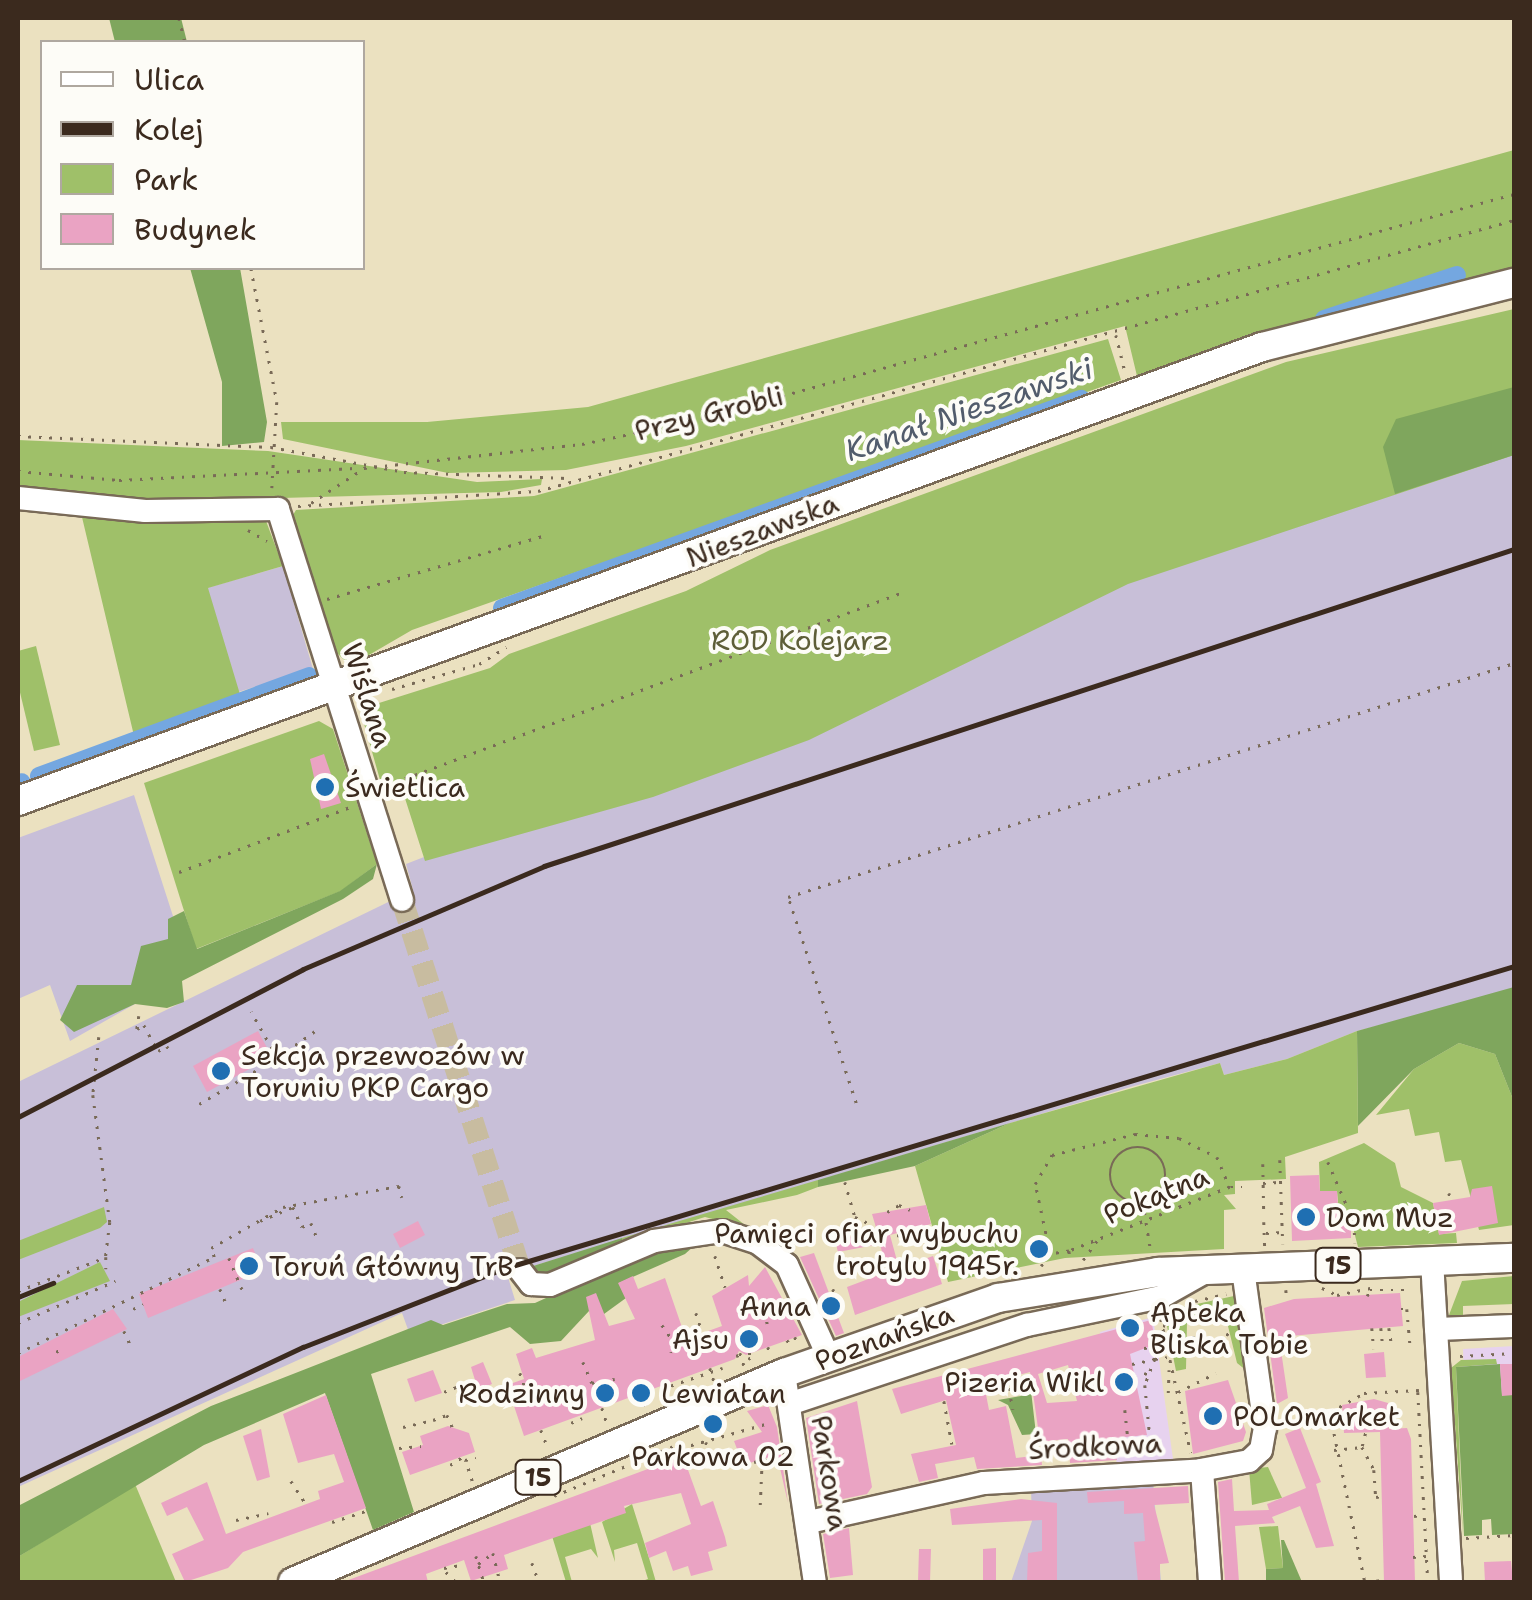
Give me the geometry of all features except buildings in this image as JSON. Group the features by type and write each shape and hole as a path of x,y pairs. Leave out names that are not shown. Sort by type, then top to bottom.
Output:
{"main road":[{"name":"Nieszawska","path":"18,801 335,690 1262,347 1514,283"},
{"name":"Poznańska","path":"293,1582 774,1353 828,1356 1035,1289 1209,1270 1245,1280 1514,1258"}],"street":[{"path":"18,498 146,511 278,509"},
{"name":"Wiślana","path":"278,509 402,900"},
{"path":"520,1270 531,1284 550,1285 654,1241 722,1231 758,1244 787,1266 828,1356"},
{"path":"1432,1262 1450,1582"},
{"path":"790,1410 1027,1325 1161,1298 1209,1270"},
{"path":"1245,1280 1265,1428"},
{"path":"1436,1329 1514,1326"},
{"name":"Parkowa","path":"774,1353 790,1410 815,1582"},
{"name":"Środkowa","path":"809,1522 984,1483 1199,1470 1250,1461 1261,1450 1265,1428"},
{"path":"1199,1470 1210,1582"}],"path":[{"path":"18,471 120,480 271,477 582,444 691,422 1514,194"},
{"name":"Przy Grobli","path":"364,468 310,504 516,495 1116,333 1514,220"},
{"path":"251,270 278,402 271,448 271,477 278,509"},
{"path":"1116,333 1127,378"},
{"path":"18,436 271,448 448,476 526,472 568,478"},
{"path":"234,524 292,557"},
{"path":"308,606 546,536"},
{"path":"179,872 322,822 369,794 903,592"},
{"path":"856,1103 788,897 1514,663"},
{"path":"250,1012 277,1058"},
{"path":"139,1016 137,1028 144,1025 158,1051 167,1046 171,1054"},
{"path":"198,1104 318,1029"},
{"path":"99,1037 92,1095 110,1222 106,1269"},
{"path":"1144,1147 1146,1135"},
{"name":"Pokątna","path":"1146,1135 1199,1146 1216,1157 1230,1187 1100,1240 1050,1254 1035,1184 1043,1162 1109,1137 1146,1135"},
{"path":"1144,1147 1160,1157 1166,1175 1160,1193 1143,1202 1118,1195 1110,1170 1118,1154 1144,1147"},
{"path":"1280,1160 1284,1250"},
{"path":"1328,1162 1354,1222 1355,1250"},
{"path":"1262,1164 1264,1216"},
{"path":"845,1182 855,1218 868,1223"},
{"path":"1263,1183 1281,1182"},
{"path":"18,1353 214,1257 210,1248 282,1207 399,1186 402,1198"},
{"path":"1230,1187 1242,1186"},
{"path":"1449,1193 1451,1200"},
{"path":"1143,1202 1152,1254"},
{"path":"887,1212 899,1205 910,1210"},
{"path":"260,1221 293,1208 302,1227 311,1223 317,1238"},
{"path":"1264,1222 1265,1250"},
{"path":"915,1230 897,1234 918,1240"},
{"path":"1264,1233 1283,1232"},
{"path":"1083,1260 1100,1240"},
{"path":"1069,1251 1070,1261"},
{"path":"258,1261 274,1254"},
{"path":"1040,1266 1041,1257 1050,1254"},
{"path":"716,1256 726,1287"},
{"path":"18,1292 106,1257"},
{"path":"230,1258 245,1296"},
{"path":"1182,1304 1245,1280"},
{"path":"18,1323 115,1281"},
{"path":"1369,1281 1370,1294"},
{"path":"1331,1282 1312,1282 1337,1296 1420,1294 1410,1281 1350,1282"},
{"path":"1281,1288 1299,1283"},
{"path":"1286,1284 1287,1300"},
{"path":"220,1289 226,1303"},
{"path":"133,1309 143,1304"},
{"path":"767,1324 764,1313 776,1306"},
{"path":"1401,1309 1406,1309 1410,1346"},
{"path":"696,1314 705,1341"},
{"path":"1168,1393 1169,1366 1162,1324 1208,1345 1242,1324"},
{"path":"662,1325 674,1342 681,1345"},
{"path":"1372,1328 1374,1349"},
{"path":"1381,1328 1383,1348"},
{"path":"1389,1328 1392,1348"},
{"path":"124,1331 130,1344"},
{"path":"671,1353 674,1342"},
{"path":"1144,1348 1153,1347 1155,1359 1145,1388 1150,1445"},
{"path":"1454,1356 1514,1353"},
{"path":"746,1371 743,1356 757,1354"},
{"path":"1132,1364 1168,1357"},
{"path":"583,1362 591,1385 615,1379"},
{"path":"1169,1366 1199,1470"},
{"path":"661,1389 722,1368"},
{"path":"710,1369 716,1384"},
{"path":"520,1373 532,1405 538,1394"},
{"path":"1134,1376 1150,1373"},
{"path":"1178,1392 1216,1373"},
{"path":"1007,1378 1012,1409"},
{"path":"444,1392 472,1381 484,1410"},
{"path":"1137,1390 1145,1388"},
{"path":"1265,1428 1330,1412 1364,1393 1418,1391 1428,1582"},
{"path":"1364,1393 1365,1399"},
{"path":"641,1394 648,1411"},
{"path":"944,1401 952,1444"},
{"path":"602,1408 609,1428"},
{"path":"680,1448 766,1424 790,1410"},
{"path":"1125,1410 1128,1440 1150,1437"},
{"path":"1330,1412 1333,1450 1365,1582 1382,1580"},
{"path":"737,1415 743,1429"},
{"path":"403,1427 447,1416 454,1431"},
{"path":"571,1423 582,1418"},
{"path":"766,1424 769,1431"},
{"path":"541,1430 550,1454"},
{"path":"1175,1432 1185,1430"},
{"path":"1366,1430 1362,1447 1374,1470 1376,1497 1383,1496"},
{"path":"705,1441 708,1450"},
{"path":"399,1448 421,1446"},
{"path":"1333,1450 1362,1447"},
{"path":"1412,1447 1421,1447"},
{"path":"664,1454 667,1462"},
{"path":"754,1462 782,1454"},
{"path":"464,1458 473,1483"},
{"path":"450,1465 464,1458 476,1458"},
{"path":"646,1460 649,1468"},
{"path":"760,1505 762,1460"},
{"path":"291,1481 306,1504"},
{"path":"1414,1483 1423,1482"},
{"path":"332,1522 365,1511"},
{"path":"236,1520 268,1512"},
{"path":"1414,1516 1425,1515"},
{"path":"1458,1538 1514,1536"},
{"path":"478,1564 493,1553 500,1582"},
{"path":"476,1556 484,1582"},
{"path":"1413,1556 1427,1556"},
{"path":"532,1563 538,1582"},
{"path":"456,1582 444,1569 461,1565"}],"shaded area":[{"path":"1514,312 1514,991 1357,1031 1287,1059 1224,1075 1220,1063 1134,1086 507,1274 515,1300 410,1335 402,1313 18,1487 18,1082 413,890 406,864 623,780"},
{"path":"283,566 313,669 238,692 207,588"},
{"path":"134,795 191,972 70,1041 50,985 18,999 18,838"},
{"path":"1153,1317 1174,1466 1117,1466 1100,1332"},
{"path":"1514,1346 1514,1404 1465,1407 1463,1349"},
{"path":"1153,1481 1161,1582 1011,1582 1032,1521 1031,1489"}],"green space":[{"path":"109,18 181,18 186,40 114,40"},
{"path":"1514,150 1514,274 1403,299 1137,376 1125,326 686,446 566,470 448,473 283,439 281,422 427,422 588,407"},
{"path":"191,270 240,270 267,422 264,442 222,446 222,382"},
{"name":"ROD Kolejarz","path":"1514,309 1514,455 1128,584 809,740 653,797 425,861 402,789 384,794 363,720 379,703 490,668 509,654 686,591 770,550 1286,362"},
{"path":"1108,339 1121,380 412,630 350,666 330,646 290,520 296,510 534,496"},
{"path":"1514,387 1514,455 1395,494 1383,447 1396,419"},
{"path":"18,440 268,451 477,482 542,479 541,485 501,492 132,502 18,492"},
{"path":"81,513 249,513 266,521 283,566 208,588 242,701 135,740"},
{"path":"36,646 60,745 34,751 18,684 18,651"},
{"path":"319,721 333,729 377,864 341,891 196,949 144,783"},
{"path":"377,864 373,879 343,899 182,981 184,1002 167,1008 135,1004 74,1032 60,1020 77,985 131,985 141,946 168,939 168,919 184,911 197,949 340,891"},
{"path":"1514,987 1514,1102 1495,1054 1459,1043 1414,1069 1358,1126 1357,1031"},
{"path":"1357,1031 1358,1133 1285,1157 1286,1179 1235,1181 1235,1194 1224,1195 1236,1209 1224,1210 1224,1249 1065,1258 948,1282 915,1166 1010,1123 1220,1063 1224,1075 1287,1059"},
{"path":"1459,1043 1495,1054 1514,1102 1514,1225 1479,1230 1461,1160 1445,1162 1439,1132 1415,1136 1409,1109 1376,1115 1414,1069"},
{"path":"1010,1123 915,1166 818,1187 818,1180"},
{"path":"1364,1143 1395,1163 1401,1187 1433,1203 1439,1234 1456,1233 1457,1243 1358,1247 1352,1224 1321,1224 1338,1202 1337,1191 1320,1191 1319,1162"},
{"path":"818,1180 818,1187 797,1195 726,1210 750,1229 705,1217 623,1243 622,1238"},
{"path":"104,1207 107,1222 100,1228 18,1260 18,1241"},
{"path":"622,1238 623,1243 546,1277 536,1277 530,1267"},
{"path":"703,1238 685,1254 619,1283 626,1298 604,1314 589,1311 561,1341 530,1344 510,1327 371,1374 414,1512 373,1530 325,1393 204,1445 18,1557 18,1506 211,1406 431,1320 443,1325 507,1304 535,1303 652,1250"},
{"path":"100,1262 110,1281 18,1317 18,1302"},
{"path":"1514,1276 1514,1304 1463,1306 1463,1322 1449,1315 1462,1281"},
{"path":"1234,1296 1247,1371 1237,1363 1226,1318 1187,1323 1186,1369 1176,1371 1164,1311"},
{"path":"1496,1359 1497,1364 1456,1367 1463,1536 1451,1368 1461,1360"},
{"path":"1500,1364 1502,1395 1514,1395 1514,1534 1492,1535 1491,1519 1482,1520 1482,1535 1464,1536 1456,1367"},
{"path":"1030,1382 1036,1434 1022,1435 1008,1405 998,1400 1021,1396"},
{"path":"1268,1467 1282,1498 1252,1505 1249,1469"},
{"path":"135,1484 176,1582 18,1582 18,1557"},
{"path":"632,1504 656,1582 639,1582 648,1579 637,1543 614,1550 615,1562 602,1522"},
{"path":"590,1523 598,1558 591,1549 565,1557 572,1582 566,1582 552,1536"},
{"path":"1278,1526 1283,1568 1266,1569 1259,1527"},
{"path":"1281,1540 1302,1582 1266,1582 1266,1569 1283,1568"}],"waterway":[{"name":"Kanał Nieszawski","path":"1324,319 1457,275"},
{"name":"Kanał Nieszawski","path":"502,608 1081,399"},
{"name":"Kanał Nieszawski","path":"39,776 309,676"},
{"name":"Kanał Nieszawski","path":"18,784 22,782"}],"tunnel":[{"path":"402,900 520,1270"}],"railway":[{"path":"18,1117 303,969 544,866 1514,549"},
{"path":"18,1481 303,1347 505,1268 1514,966"},
{"path":"18,1297 53,1283"}],"place":[{"name":"Świetlica","path":"325,787"},
{"name":"Sekcja przewozów w Toruniu PKP Cargo","path":"221,1071"},
{"name":"Dom Muz","path":"1306,1217"},
{"name":"Pamięci ofiar wybuchu trotylu 1945r.","path":"1039,1249"},
{"name":"Toruń Główny TrB","path":"249,1266"},
{"name":"Anna","path":"831,1306"},
{"name":"Apteka Bliska Tobie","path":"1130,1328"},
{"name":"Ajsu","path":"749,1339"},
{"name":"Pizeria Wikl","path":"1124,1382"},
{"name":"Rodzinny","path":"605,1393"},
{"name":"Lewiatan","path":"641,1393"},
{"name":"POLOmarket","path":"1213,1416"},
{"name":"Parkowa 02","path":"713,1424"}]}
